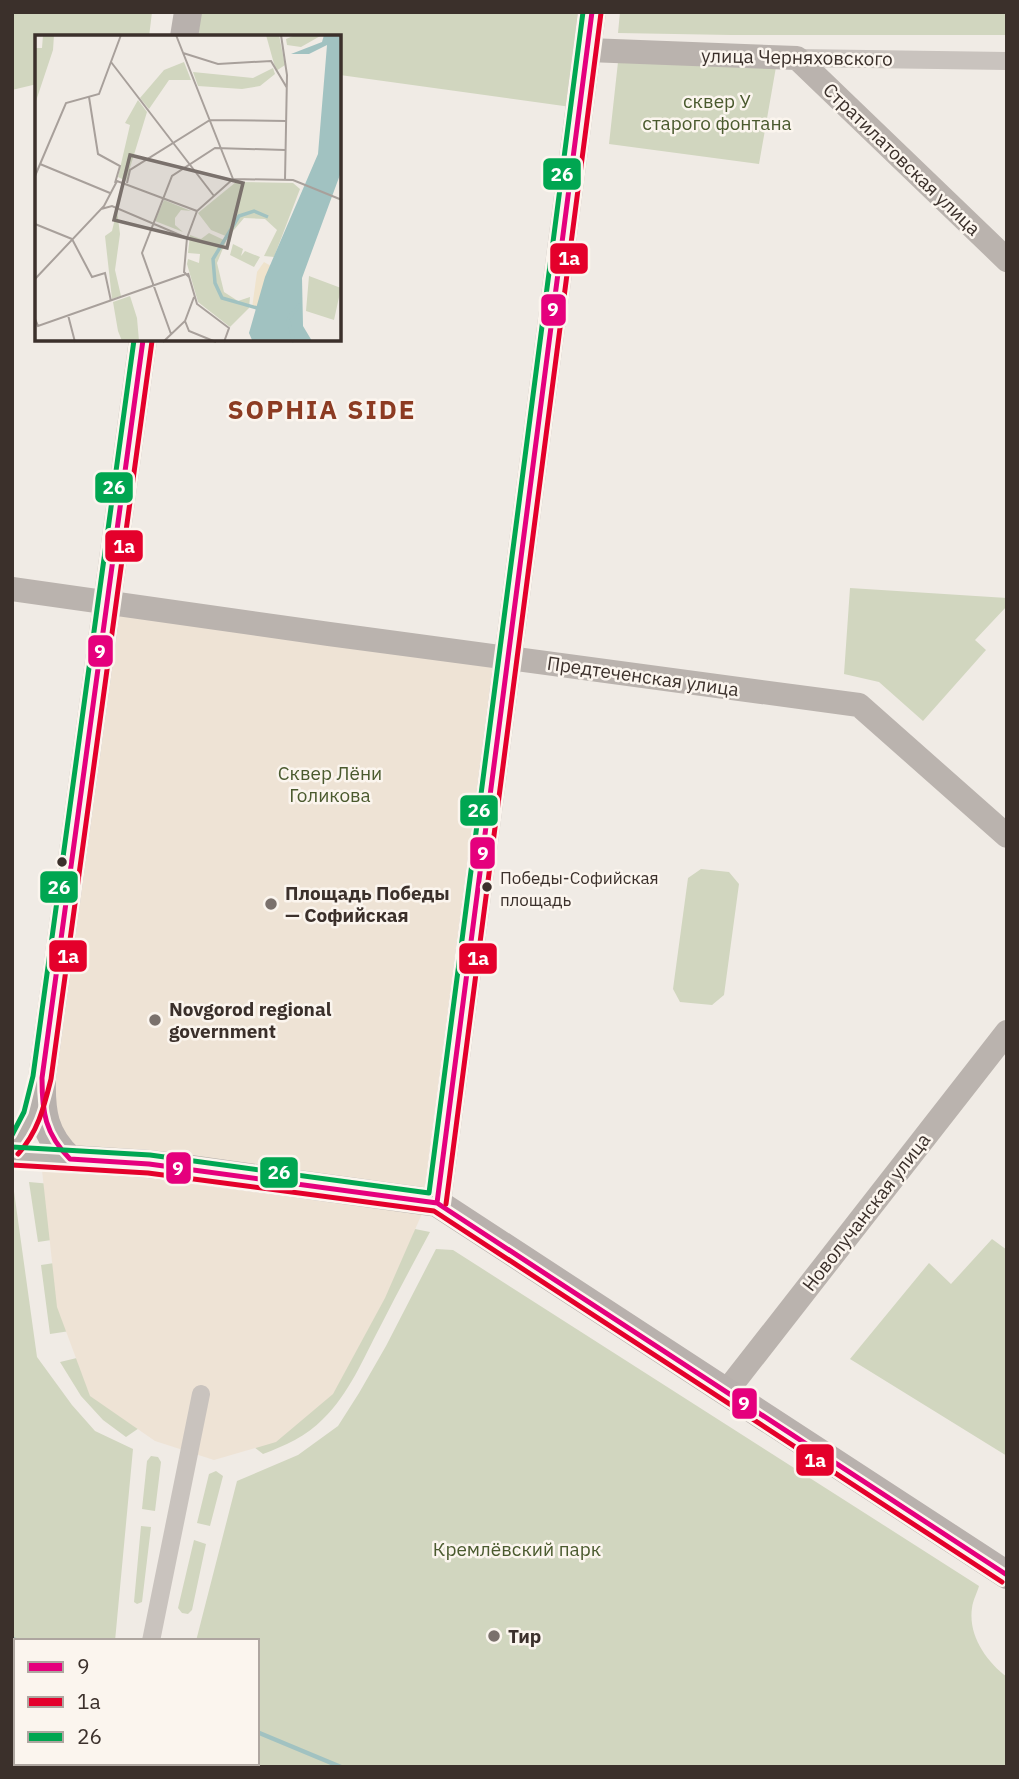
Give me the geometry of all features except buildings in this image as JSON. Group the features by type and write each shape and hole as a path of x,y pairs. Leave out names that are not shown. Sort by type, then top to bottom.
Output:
{"main road":[{"path":"184,35 188,12"},
{"path":"437,1203 592,12"},
{"path":"143,341 42,1078 43,1104 53,1142 70,1159 149,1164 437,1203 1007,1575"}],"street":[{"name":"улица Черняховского","path":"587,50 797,58 1007,61"},
{"name":"Стратилатовская улица","path":"797,58 1007,260"},
{"name":"Предтеченская улица","path":"12,589 859,705 1007,836"},
{"name":"Новолучанская улица","path":"726,1392 1007,1032"},
{"path":"12,1148 27,1130 42,1078"},
{"path":"12,1156 70,1159"},
{"path":"151,1639 201,1394"}],"green space":[{"path":"12,12 152,12 149,35 35,35 35,84 12,90"},
{"path":"201,12 582,12 571,107 341,75 341,35 198,35"},
{"path":"620,12 1007,12 1007,35 618,33"},
{"name":"сквер У старого фонтана","path":"618,62 776,67 759,164 609,144"},
{"path":"850,588 1007,598 1007,606 975,640 986,650 923,721 879,682 844,674"},
{"path":"701,869 729,872 739,884 724,995 712,1005 680,1002 673,989 688,878"},
{"path":"12,1177 37,1357 95,1431 133,1449 115,1639 14,1639 12,1718"},
{"path":"29,1182 51,1184 58,1239 38,1242"},
{"path":"410,1228 430,1232 348,1387 332,1409 310,1431 263,1454 246,1441"},
{"path":"992,1239 1007,1250 1007,1456 850,1359 929,1263 951,1284"},
{"name":"Кремлёвский парк","path":"436,1249 453,1250 979,1586 972,1608 973,1628 980,1647 1007,1677 1007,1767 163,1765 259,1765 259,1639 197,1639 237,1481 298,1455 338,1426 386,1346"},
{"path":"61,1262 70,1331 50,1334 41,1265"},
{"path":"81,1357 142,1426 126,1437 103,1420 81,1396 60,1362"},
{"path":"151,1456 158,1457 161,1462 155,1511 142,1509 147,1461"},
{"path":"216,1471 223,1476 210,1526 197,1523 209,1474"},
{"path":"141,1526 151,1527 142,1602 137,1604 134,1602"},
{"path":"194,1540 206,1544 192,1610 188,1614 182,1613 178,1608"}],"shaded area":[{"name":"Площадь Победы — Софийская","path":"116,612 497,666 431,1193 385,1298 333,1394 276,1442 214,1460 155,1441 90,1396 57,1307 39,1143"}],"waterway":[{"path":"259,1733 341,1767"}],"transit line":[{"name":"26","path":"12,1147 150,1155 429,1193 583,12"},
{"name":"9","path":"437,1203 592,12"},
{"name":"1a","path":"446,1204 601,13"},
{"name":"26","path":"12,1135 24,1112 33,1076 134,341"},
{"name":"9","path":"143,341 42,1078 44,1112 55,1141 70,1159 149,1164 437,1203 1007,1575"},
{"name":"1a","path":"18,1154 35,1128 51,1079 152,341"},
{"name":"1a","path":"12,1165 148,1173 434,1211 1002,1582"}],"place":[{"name":"Победы-Софийская площадь","path":"487,887"},
{"name":"Площадь Победы — Софийская","path":"271,904"},
{"name":"Novgorod regional government","path":"155,1020"},
{"name":"Тир","path":"494,1636"}],"district":[{"name":"SOPHIA SIDE","path":"322,410"}],"park label":[{"name":"Сквер Лёни Голикова","path":"330,784"}]}
